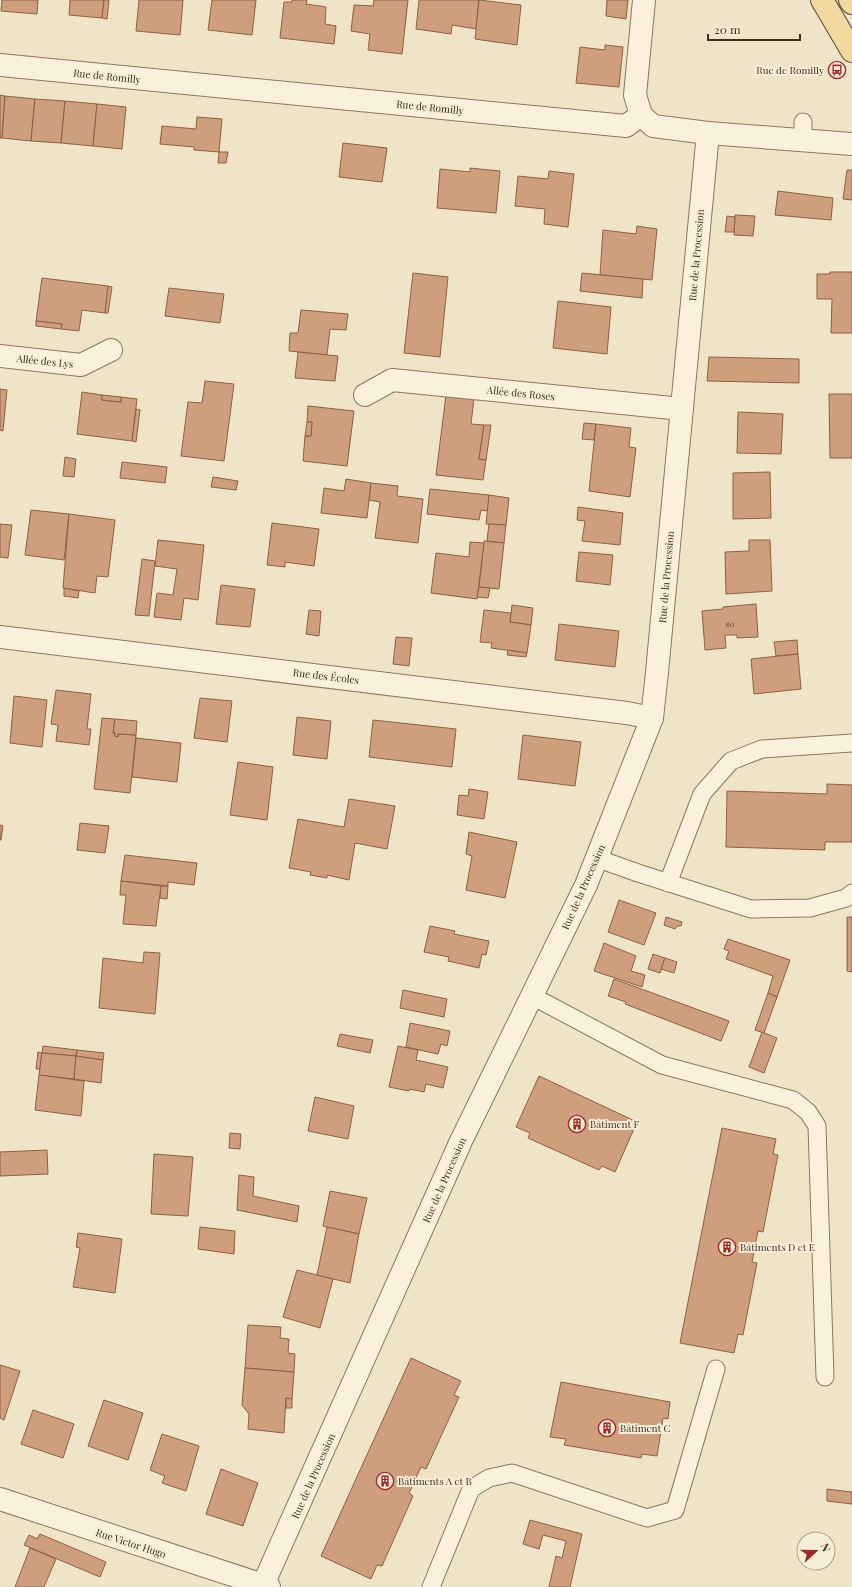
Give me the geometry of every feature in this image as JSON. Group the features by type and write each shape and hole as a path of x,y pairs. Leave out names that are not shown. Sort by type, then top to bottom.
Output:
{"main road":[{"path":"822,0 852,51"}],"street":[{"path":"644,0 635,95 641,115 653,126 708,133 803,131 852,144"},
{"name":"Rue de Romilly","path":"0,65 626,126 641,115"},
{"name":"Rue de la Procession","path":"265,1586 461,1141 586,885 652,718 658,672 708,133"},
{"name":"Allée des Lys","path":"0,356 81,365 111,350"},
{"name":"Allée des Roses","path":"364,395 392,380 682,409"},
{"name":"Rue des Écoles","path":"0,637 619,712 652,718"},
{"name":"Rue Victor Hugo","path":"0,1499 265,1586"}],"lane":[{"path":"668,883 702,794 731,761 762,749 852,743"},
{"path":"596,858 668,883 751,909 810,908 846,898 852,893"},
{"path":"532,996 662,1064 793,1100 808,1112 817,1126 825,1377"},
{"path":"431,1587 471,1489 489,1478 512,1473 647,1518 675,1510 716,1369"}],"building":[{"path":"2,0 38,0 37,14 1,11"},
{"path":"70,0 104,0 102,18 69,15"},
{"path":"104,0 109,0 107,19 102,18"},
{"path":"139,0 183,0 180,35 136,31"},
{"path":"212,0 256,0 252,35 208,30"},
{"path":"292,0 307,0 306,4 326,7 325,24 336,26 334,44 280,38 284,2 292,2"},
{"path":"374,0 408,0 402,54 368,50 370,34 351,31 354,5 373,6"},
{"path":"419,0 479,0 476,29 452,25 451,34 416,29"},
{"path":"479,0 521,5 517,45 475,39"},
{"path":"607,0 628,0 626,19 606,16"},
{"path":"605,45 623,47 619,87 576,83 580,47 605,50"},
{"path":"0,95 5,96 2,138 0,138"},
{"path":"5,96 35,99 31,141 2,138"},
{"path":"35,99 65,101 61,143 31,141"},
{"path":"65,101 97,104 93,146 61,143"},
{"path":"97,104 126,107 122,149 93,146"},
{"path":"197,117 222,119 219,152 194,150 194,147 160,144 162,126 196,129"},
{"path":"343,143 387,148 382,182 339,177"},
{"path":"219,152 228,152 226,163 218,163"},
{"path":"470,168 500,171 496,213 437,208 440,169 470,172"},
{"path":"847,170 852,170 852,200 843,199"},
{"path":"549,171 574,174 568,227 544,224 545,209 515,206 518,176 548,179"},
{"path":"778,191 833,198 831,220 775,215"},
{"path":"735,215 755,216 753,236 734,235"},
{"path":"727,216 735,217 734,232 725,232"},
{"path":"637,226 657,229 652,280 600,275 603,230 636,234"},
{"path":"830,272 852,272 852,333 831,333 832,299 817,299 817,274 830,274"},
{"path":"413,273 448,277 440,357 404,353"},
{"path":"582,273 643,279 642,298 580,291"},
{"path":"42,278 108,286 105,313 82,310 79,331 61,329 62,324 36,321"},
{"path":"108,286 112,287 108,313 105,313"},
{"path":"169,288 224,294 220,323 165,316"},
{"path":"558,301 611,307 607,354 553,348"},
{"path":"301,310 348,314 346,330 330,329 327,355 289,351 290,333 298,333"},
{"path":"36,321 62,324 61,329 36,326"},
{"path":"298,352 338,356 335,381 295,378"},
{"path":"709,357 799,359 799,383 707,381"},
{"path":"205,381 234,384 224,461 181,456 188,402 202,403"},
{"path":"0,389 7,390 3,431 0,430"},
{"path":"82,392 102,395 102,400 121,402 121,397 137,399 132,441 77,434"},
{"path":"829,394 852,394 852,458 830,458"},
{"path":"102,395 121,397 121,402 102,400"},
{"path":"446,395 474,398 471,424 484,425 479,459 486,460 483,480 436,475"},
{"path":"308,406 354,411 347,466 303,461 305,436 311,436 312,422 307,422"},
{"path":"136,409 140,410 136,442 132,441"},
{"path":"738,412 783,414 781,454 737,453"},
{"path":"307,422 312,422 311,436 305,436"},
{"path":"584,423 596,424 594,440 582,439"},
{"path":"596,424 631,428 629,447 636,448 630,497 589,491"},
{"path":"484,425 491,425 486,460 479,459"},
{"path":"65,457 76,459 74,477 63,476"},
{"path":"122,462 167,467 165,483 120,478"},
{"path":"770,472 771,518 733,519 733,473"},
{"path":"213,477 238,481 236,490 211,487"},
{"path":"346,479 371,483 367,518 321,513 324,488 344,491"},
{"path":"371,483 398,486 397,496 423,499 418,543 375,538 380,502 369,500"},
{"path":"430,489 489,495 488,511 481,510 479,520 427,514"},
{"path":"489,495 509,498 506,525 486,524"},
{"path":"578,507 623,513 620,545 582,541 585,521 577,520"},
{"path":"31,510 69,514 64,560 25,555"},
{"path":"69,514 115,520 108,577 97,576 95,593 63,588"},
{"path":"272,523 319,529 314,566 285,562 285,567 267,565"},
{"path":"0,524 12,525 8,558 0,557"},
{"path":"489,524 506,525 504,543 487,541"},
{"path":"158,540 204,545 198,600 184,598 181,620 154,617 157,593 173,595 177,569 155,566"},
{"path":"749,540 770,540 772,591 726,594 725,552 749,551"},
{"path":"484,541 504,543 499,589 479,587"},
{"path":"470,542 484,543 477,599 431,593 436,553 469,557"},
{"path":"579,552 613,555 610,585 576,581"},
{"path":"142,559 155,561 149,616 135,615"},
{"path":"221,585 255,589 250,627 216,624"},
{"path":"479,587 490,588 488,598 477,597"},
{"path":"64,588 79,591 78,598 64,596"},
{"path":"756,604 758,637 737,638 737,635 725,635 726,648 705,650 702,611 723,609 723,607"},
{"path":"512,605 533,608 531,625 510,622"},
{"path":"309,610 321,611 319,636 306,634"},
{"path":"484,610 511,613 510,622 531,625 527,653 491,648 492,643 480,642"},
{"path":"559,624 619,631 615,667 555,660"},
{"path":"396,637 412,638 409,666 393,664"},
{"path":"797,640 798,654 776,656 774,642"},
{"path":"508,650 527,653 526,657 507,655"},
{"path":"798,654 801,689 754,694 751,659"},
{"path":"56,690 91,694 87,729 91,729 89,745 56,741 58,725 51,724"},
{"path":"14,696 47,700 42,747 10,743"},
{"path":"200,698 232,701 227,742 194,738"},
{"path":"297,717 331,721 327,759 293,755"},
{"path":"102,718 115,719 113,733 115,733 115,736 118,737 118,734 136,735 130,793 94,789"},
{"path":"115,719 137,721 136,735 118,734 118,737 115,736 115,733 113,733"},
{"path":"373,720 456,729 452,767 369,757"},
{"path":"523,735 581,742 575,786 518,779"},
{"path":"136,738 181,743 177,782 132,777"},
{"path":"238,762 273,767 267,820 230,815"},
{"path":"827,784 852,785 852,842 825,842 825,850 726,847 727,791 827,794"},
{"path":"469,789 488,792 484,819 457,815 459,795 468,796"},
{"path":"349,799 395,806 387,849 355,843 349,880 327,875 327,878 310,875 311,872 289,868 298,819 344,827"},
{"path":"80,823 109,826 105,853 77,850"},
{"path":"0,825 3,826 1,840 0,840"},
{"path":"469,832 517,842 505,898 466,890 472,856 466,854"},
{"path":"125,855 197,863 194,885 168,882 168,886 121,881"},
{"path":"121,881 161,886 156,926 123,924 126,895 120,895"},
{"path":"161,886 168,886 167,899 160,898"},
{"path":"619,900 656,913 644,945 608,932"},
{"path":"666,917 682,922 681,926 677,926 675,929 664,925"},
{"path":"847,917 852,917 852,972 847,971"},
{"path":"430,926 455,931 454,934 489,941 486,955 482,954 479,968 448,961 449,957 424,952"},
{"path":"728,939 790,960 777,997 768,993 773,976 726,959 729,951 724,949"},
{"path":"604,943 636,956 631,971 645,975 642,987 594,971"},
{"path":"144,952 160,953 155,1014 99,1008 103,958 143,963"},
{"path":"653,954 665,958 660,973 648,969"},
{"path":"665,958 677,962 674,973 661,969"},
{"path":"614,979 729,1021 721,1041 608,996"},
{"path":"403,990 447,999 444,1017 400,1008"},
{"path":"768,993 777,997 764,1033 755,1030"},
{"path":"410,1023 450,1031 447,1046 441,1044 438,1054 406,1047"},
{"path":"762,1032 777,1038 764,1073 749,1067"},
{"path":"340,1034 373,1040 370,1053 337,1046"},
{"path":"43,1046 77,1050 76,1056 42,1053"},
{"path":"398,1046 418,1050 416,1060 448,1067 443,1088 426,1084 424,1092 389,1087"},
{"path":"77,1050 104,1053 103,1060 76,1056"},
{"path":"38,1052 42,1053 40,1069 36,1069"},
{"path":"42,1053 76,1056 74,1079 39,1075"},
{"path":"76,1056 103,1060 101,1083 74,1079"},
{"path":"39,1075 84,1081 81,1116 35,1110"},
{"name":"Bâtiment F","path":"539,1076 637,1122 615,1172 602,1166 599,1170 528,1138 530,1133 516,1127"},
{"path":"315,1097 354,1106 348,1139 308,1131"},
{"name":"Bâtiments D et E","path":"722,1128 776,1139 773,1154 778,1155 763,1232 758,1231 752,1262 757,1263 743,1335 738,1334 734,1353 680,1343"},
{"path":"230,1133 241,1134 240,1149 229,1148"},
{"path":"47,1150 48,1174 0,1176 0,1152"},
{"path":"154,1154 193,1157 188,1216 151,1214"},
{"path":"239,1175 254,1177 253,1196 299,1206 297,1222 237,1210"},
{"path":"330,1191 367,1198 359,1234 323,1226"},
{"path":"200,1227 235,1231 234,1254 198,1249"},
{"path":"327,1227 359,1234 350,1283 317,1275"},
{"path":"78,1233 122,1239 115,1293 73,1287 80,1248 76,1247"},
{"path":"297,1270 333,1279 320,1328 283,1317"},
{"path":"248,1325 281,1327 280,1338 289,1339 288,1353 295,1354 294,1372 245,1368"},
{"name":"Bâtiments A et B","path":"411,1358 461,1381 454,1395 459,1397 426,1469 421,1467 409,1493 413,1496 382,1566 377,1565 371,1579 321,1556"},
{"path":"0,1365 20,1371 4,1420 0,1418"},
{"path":"245,1368 294,1372 292,1399 286,1398 284,1433 248,1429 249,1414 242,1405"},
{"name":"Bâtiment C","path":"561,1382 670,1402 668,1419 663,1418 657,1456 642,1454 641,1458 564,1445 566,1439 550,1437"},
{"path":"286,1398 292,1399 292,1408 286,1408"},
{"path":"104,1400 143,1413 128,1460 88,1446"},
{"path":"33,1410 74,1424 63,1458 21,1444"},
{"path":"162,1434 199,1446 186,1491 162,1483 165,1476 150,1470"},
{"path":"221,1469 258,1483 243,1526 206,1514"},
{"path":"827,1489 852,1492 852,1504 827,1501"},
{"path":"530,1520 582,1534 570,1587 549,1587 556,1556 562,1558 566,1541 543,1535 539,1549 523,1544"},
{"path":"40,1534 106,1562 100,1577 24,1545 29,1535 37,1539"},
{"path":"30,1548 56,1559 44,1587 15,1587"}],"place":[{"name":"Rue de Romilly","path":"837,70"},
{"name":"Bâtiment F","path":"577,1124"},
{"name":"Bâtiments D et E","path":"727,1247"},
{"name":"Bâtiment C","path":"607,1428"},
{"name":"Bâtiments A et B","path":"385,1481"}]}
